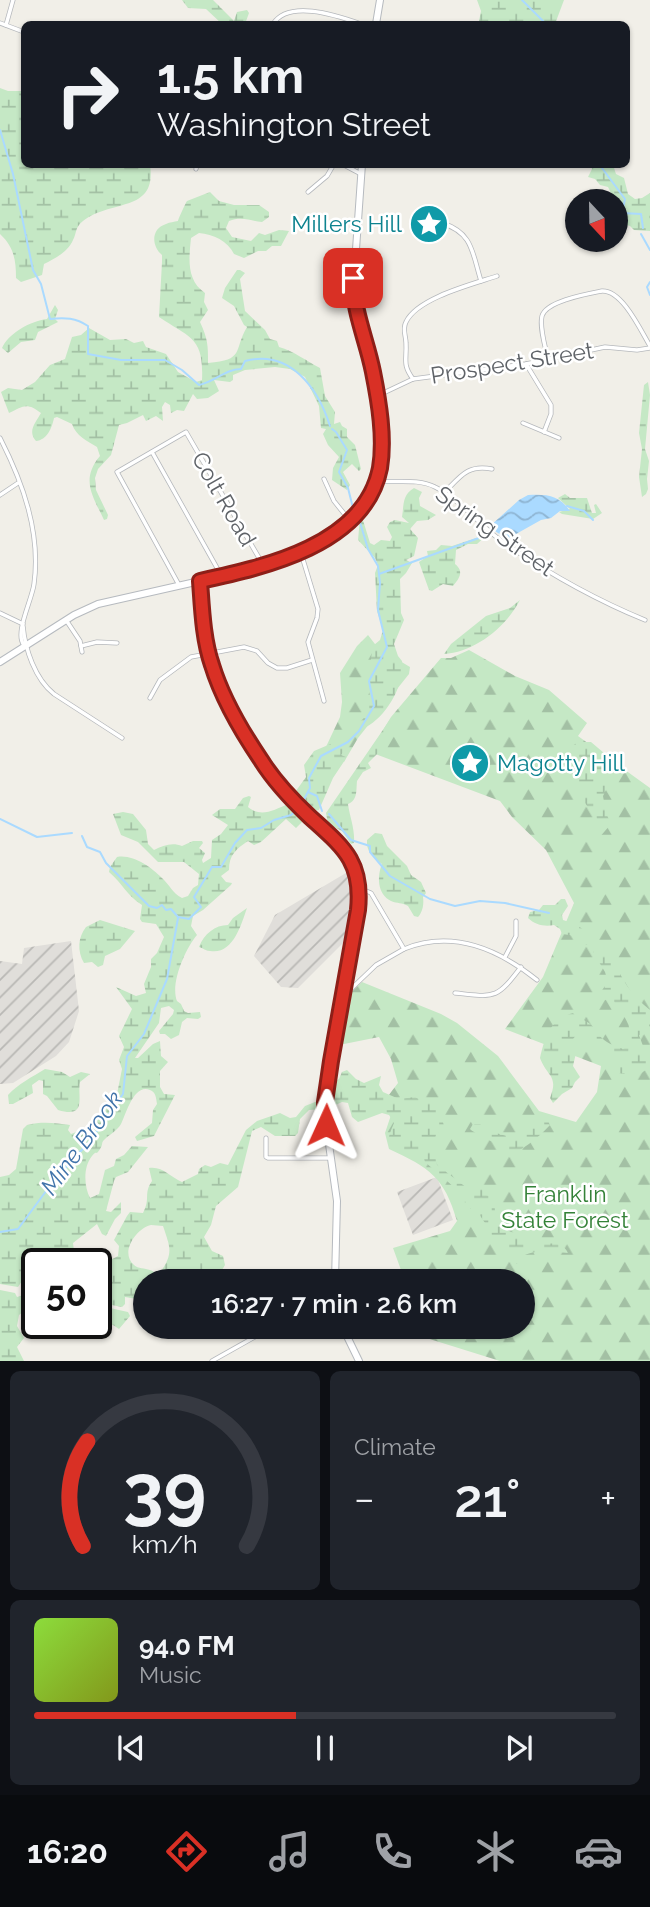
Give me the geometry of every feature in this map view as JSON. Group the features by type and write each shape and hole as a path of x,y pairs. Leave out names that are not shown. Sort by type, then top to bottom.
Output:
{"main road":[{"path":"376,21 380,0"},
{"path":"0,662 66,620 98,604 222,576 301,553 350,521 362,506 376,481 382,451 372,366 353,297 362,168"},
{"path":"200,581 209,655 218,682 267,769 299,807 347,852 354,866 359,888 358,910 325,1102 338,1204 335,1269"},
{"path":"348,1339 359,1361"}],"street":[{"path":"6,25 13,0"},
{"path":"307,4 353,21"},
{"path":"275,21 285,7"},
{"path":"0,23 21,31"},
{"path":"308,192 327,176 332,168"},
{"path":"350,168 361,174"},
{"path":"442,223 457,229 465,236 481,281"},
{"path":"413,379 404,359 404,327 407,319 438,296 497,276"},
{"path":"548,360 542,323 546,309 601,291 609,291 618,297 650,347"},
{"name":"Prospect Street","path":"377,396 413,379 526,364 605,347 633,350 650,347"},
{"path":"526,364 551,405 551,415 544,432"},
{"path":"523,423 559,438"},
{"name":"Colt Road","path":"152,452 186,432 263,565"},
{"path":"0,438 32,522 35,547 34,582 20,638 22,644 26,645 41,681 49,690 122,738"},
{"path":"179,585 117,472 152,452 222,576"},
{"path":"444,493 470,469 492,469"},
{"path":"324,479 334,501 350,521"},
{"name":"Spring Street","path":"376,481 425,484 444,493 501,541 527,558 596,599 645,620"},
{"path":"0,495 18,483"},
{"path":"301,553 318,612 308,638 324,701"},
{"path":"0,613 23,624"},
{"path":"66,620 82,652"},
{"path":"81,646 97,642 117,643"},
{"path":"150,698 160,680 191,657 250,648 272,666 281,668 312,660"},
{"path":"359,888 372,893 404,949"},
{"path":"505,957 516,936 516,921"},
{"path":"344,990 352,988 376,965 404,949 428,941 447,940 474,944 505,957 537,980"},
{"path":"455,993 485,996 496,994 520,967"},
{"path":"266,1138 268,1158 332,1158"},
{"path":"212,1361 251,1339"}],"shaded area":[{"path":"351,870 357,890 348,938 298,988 281,987 254,956 275,915"},
{"path":"71,941 79,1011 69,1042 56,1056 13,1083 0,1084 0,961 22,964 24,948"},
{"path":"437,1177 453,1220 413,1235 397,1192"}],"green space":[{"path":"182,0 213,0 234,21 219,21 206,9 188,8"},
{"path":"477,0 564,0 556,21 479,21 481,11"},
{"path":"247,10 249,13 246,21 234,21 237,12"},
{"path":"0,88 21,91 21,168 150,168 147,191 140,198 94,214 83,221 68,248 44,264 42,275 21,282 16,278 11,249 0,234"},
{"path":"592,168 614,168 616,174 624,178 627,189 609,189 588,177"},
{"path":"210,192 219,201 234,205 259,205 269,212 269,217 262,222 242,219 229,221 226,228 232,237 251,241 259,233 265,235 279,230 289,231 281,246 272,246 266,251 258,251 244,258 234,254 228,245 210,235 199,233 191,238 192,275 205,293 204,302 208,310 200,322 207,342 208,363 233,357 247,327 234,306 222,298 225,288 237,270 240,270 245,273 240,279 245,311 265,330 270,339 277,341 279,347 320,368 325,396 335,412 334,424 340,422 347,429 347,437 355,445 361,469 359,471 352,464 343,472 350,485 347,490 332,480 333,468 339,457 328,445 323,434 326,429 321,428 319,406 305,377 290,369 275,367 245,370 233,375 230,382 214,380 219,391 208,398 197,399 193,394 184,411 171,413 170,405 165,402 162,407 163,421 156,416 146,421 143,415 119,425 111,455 98,469 95,478 96,490 108,515 104,520 90,488 91,473 100,456 97,447 79,435 72,424 57,417 46,436 36,441 32,430 41,413 25,406 9,413 1,392 8,388 22,390 35,382 50,365 65,359 72,337 81,335 89,328 110,340 126,339 134,343 143,341 146,347 166,354 178,372 196,382 202,380 200,355 193,340 159,317 162,255 154,238 161,226 178,221 187,201"},
{"path":"650,193 650,231 634,230 630,226 628,194 635,199"},
{"path":"55,305 58,310 55,319 58,322 38,332 35,340 21,342 8,353 2,348 20,329 47,319"},
{"path":"648,382 650,395 645,449 649,461 648,489 642,497 639,477 642,449 639,433 644,385"},
{"path":"414,488 422,492 419,498 420,506 436,515 428,520 417,521 410,529 418,538 414,556 406,560 412,563 400,579 401,613 404,620 394,644 402,661 401,679 387,707 366,727 359,722 363,719 371,699 367,684 372,652 383,630 377,611 375,573 378,565 358,540 360,518 362,517 370,543 374,545 381,540 390,541 392,537 387,527 390,522 395,520 409,523 402,517 405,497"},
{"path":"565,494 570,498 587,498 592,513 596,513 596,504 602,513 593,519 562,514 559,512 570,509 558,498"},
{"path":"488,534 477,544 468,544 456,550 455,564 460,575 453,586 443,584 432,591 429,590 419,562 428,556 427,551"},
{"path":"520,600 507,620 488,636 467,649 444,654 451,644 486,616 510,608"},
{"path":"368,635 378,648 410,667 409,674 358,738 344,762 329,757 325,749 340,717 340,673 357,646"},
{"name":"Franklin State Forest","path":"469,650 515,676 549,690 587,723 578,736 650,788 650,1361 500,1361 430,1339 535,1339 535,1269 401,1269 393,1248 450,1231 457,1221 441,1184 415,1162 389,1149 385,1133 393,1109 388,1096 398,1083 391,1059 379,1037 339,1045 344,999 362,982 457,1023 498,1056 539,1111 576,1122 597,1092 601,1066 505,1029 543,977 574,903 546,850 512,817 500,801 370,752 367,756 391,717 441,658 451,658"},
{"path":"389,721 391,724 378,753 368,763 371,768 363,772 357,781 355,797 348,804 354,833 354,843 351,844 342,831 328,824 326,813"},
{"path":"340,740 349,741 341,755 346,757 345,760 333,778 319,810 311,811 293,795 306,777 304,765 314,751"},
{"path":"579,742 591,742 604,753 612,778 603,796 611,824 598,839 594,836 599,821 587,806 556,751"},
{"path":"251,797 248,807 258,812 268,812 288,804 303,821 296,828 286,819 261,842 254,845 248,841 240,847 232,856 229,870 221,876 226,882 232,883 231,885 193,916 191,926 197,935 180,967 175,994 184,1011 200,1012 201,1017 187,1018 182,1022 179,1035 171,1039 159,1031 174,1010 169,1006 161,1008 159,1023 135,1058 160,1041 161,1056 168,1062 160,1071 160,1087 164,1094 175,1095 154,1136 137,1141 135,1137 152,1123 153,1110 157,1104 152,1091 139,1091 119,1126 92,1156 87,1166 86,1182 90,1198 99,1194 105,1170 114,1166 116,1159 132,1146 148,1147 128,1172 116,1177 114,1181 106,1211 111,1212 121,1202 121,1213 106,1236 97,1224 73,1243 74,1248 21,1248 21,1282 18,1287 0,1284 0,1177 9,1175 16,1169 23,1129 27,1125 70,1125 68,1130 71,1134 84,1129 90,1130 106,1107 107,1101 117,1094 122,1069 119,1060 124,1047 119,1036 132,1009 116,987 136,996 146,993 144,984 151,967 151,959 157,953 164,937 156,924 142,922 142,905 109,872 110,867 117,857 135,859 153,870 182,898 188,896 198,885 199,874 184,862 158,862 138,842 121,835 113,814 133,814 146,830 148,844 154,850 168,845 182,846 193,841 202,841 199,848 205,853 203,863 211,858 212,840 228,825 212,815 220,809 235,809 243,798"},
{"path":"375,833 382,834 387,846 407,866 411,875 421,882 426,893 418,917 414,916 408,906 391,901 383,894 379,879 382,864 371,854 367,844 367,840"},
{"path":"565,899 568,906 562,915 563,920 582,929 593,940 594,945 586,945 576,937 562,934 554,925 540,925 528,918 530,912 539,910 543,905 555,905"},
{"path":"247,908 230,944 218,951 199,947 210,931 228,925"},
{"path":"100,920 135,931 120,949 105,956 103,965 98,967 92,962 84,963 79,944 86,927"},
{"path":"601,947 608,956 613,957 632,993 650,1010 650,1033 639,1035 647,1057 647,1069 640,1074 631,1067 624,1074 613,1072 619,1054 604,1051 582,1028 573,1039 576,1053 573,1066 580,1077 572,1088 553,1103 550,1098 553,1080 540,1058 550,1030 559,1020 573,1013 591,1025 602,1039 610,1044 623,1049 631,1044 624,1015 613,1000 602,1001 597,997 608,982 593,952"},
{"path":"45,1069 62,1072 70,1077 81,1072 90,1074 80,1082 77,1109 67,1112 58,1110 43,1094 43,1081 39,1080 32,1085 33,1093 9,1104 8,1095 12,1091"},
{"path":"347,1070 364,1083 381,1076 379,1085 383,1092 399,1099 415,1097 422,1101 438,1103 444,1126 432,1141 437,1165 467,1188 479,1184 486,1195 496,1198 497,1219 504,1228 524,1234 537,1244 559,1244 568,1253 532,1253 521,1257 521,1262 517,1264 508,1250 492,1244 491,1232 479,1214 425,1162 422,1151 398,1150 391,1145 389,1137 394,1123 389,1115 382,1113 358,1122 352,1117 348,1103 342,1102 329,1108 332,1083"},
{"path":"321,1102 321,1109 309,1110 300,1119 295,1136 275,1136 261,1127 252,1131 238,1187 216,1206 211,1225 204,1237 212,1251 223,1256 225,1265 223,1269 162,1269 169,1255 167,1239 163,1226 151,1225 140,1231 129,1247 130,1260 136,1266 146,1269 133,1269 133,1298 125,1297 122,1307 112,1305 112,1259 118,1256 119,1246 114,1240 130,1212 143,1213 152,1181 149,1168 162,1170 182,1182 198,1174 199,1169 205,1165 228,1165 246,1130 257,1121 280,1113 290,1118 296,1117 305,1106"},
{"path":"543,1119 550,1125 514,1153 470,1129 473,1124 480,1124 489,1131 514,1138 521,1136"},
{"path":"0,1290 15,1293 17,1297 21,1296 21,1314 17,1326 23,1339 17,1347 24,1361 0,1361"},
{"path":"112,1308 128,1312 130,1316 119,1329 113,1325"}],"water":[{"path":"528,495 552,497 570,511 560,511 507,539 489,527 519,500"}],"waterway":[{"path":"522,0 543,21"},
{"path":"0,130 13,174 33,270 41,284 50,319 70,319 88,326 88,354 121,360 165,360 199,385 241,369 245,361 276,361 289,366 310,386 330,426"},
{"path":"602,168 625,199 622,213 641,214 643,228"},
{"path":"641,234 650,250"},
{"path":"650,282 647,287 650,295"},
{"path":"332,429 347,450 339,472 348,488 354,512"},
{"path":"567,506 584,511 593,520"},
{"path":"301,805 310,788 309,778 321,756 348,742 359,731 374,706 369,681 387,647 378,610 378,566 368,549 359,519"},
{"path":"379,574 490,534"},
{"path":"308,792 317,796 322,811"},
{"path":"178,917 189,919 201,907 194,897 212,867 221,867 235,843 247,830 261,828 297,810"},
{"path":"329,814 351,840 370,846 370,852 390,876 430,899 455,906 480,901 505,903 549,913"},
{"path":"0,819 37,837 72,833"},
{"path":"82,836 87,847 100,852 106,863 149,906 157,908 162,905 166,910 171,909 178,917"},
{"name":"Mine Brook","path":"0,1232 18,1229 55,1179 90,1141 123,1094 127,1056 144,1034 167,979 178,918"}],"place":[{"name":"Millers Hill","path":"429,224"},
{"name":"Magotty Hill","path":"470,763"}],"route":[{"path":"326,1125 325,1102 331,1061 358,910 358,878 353,862 343,847 286,793 267,769 230,705 210,659 200,581 301,553 355,516 372,491 380,468 381,439 377,396 353,297 353,278"}]}
